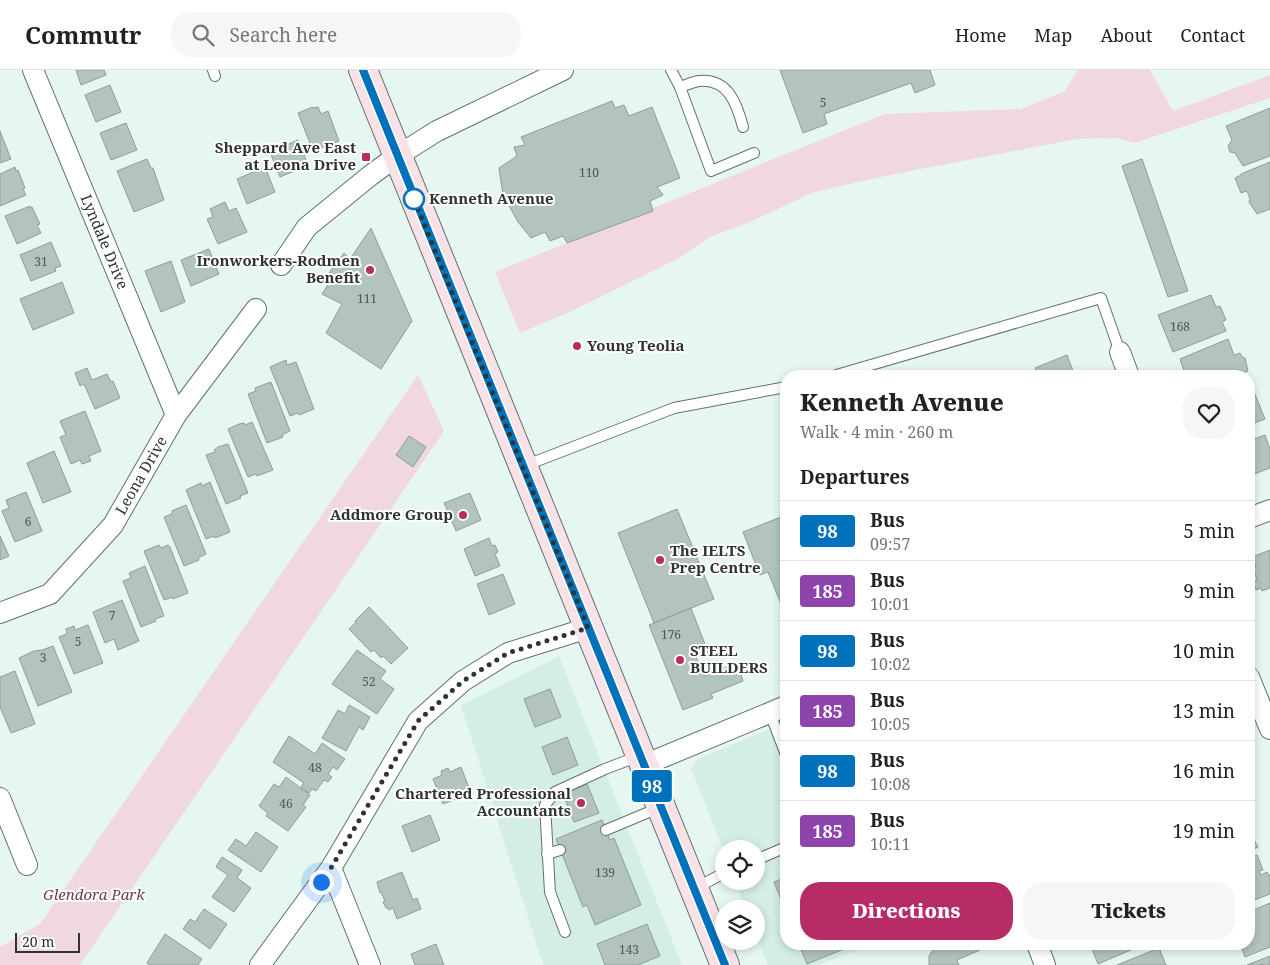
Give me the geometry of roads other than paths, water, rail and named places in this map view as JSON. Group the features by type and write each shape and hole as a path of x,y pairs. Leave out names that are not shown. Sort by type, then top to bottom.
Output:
{"main road":[{"path":"362,70 725,965"}],"street":[{"name":"Lyndale Drive","path":"33,70 176,415"},
{"path":"281,265 307,227 397,156 445,127 563,70"},
{"name":"Leona Drive","path":"0,613 50,594 113,525 176,415 256,309"},
{"path":"1120,352 1127,370"},
{"path":"1255,516 1270,510"},
{"path":"260,965 331,868 418,721 463,681 508,653 588,628"},
{"path":"1255,692 1270,729"},
{"path":"642,761 778,709"},
{"path":"0,798 27,866"},
{"path":"331,868 370,965"},
{"path":"1039,950 1045,965"}],"lane":[{"path":"671,70 680,87 711,172 754,153"},
{"path":"680,87 698,81 713,82 727,89 739,112 743,127"},
{"path":"854,370 1101,298 1120,352"},
{"path":"523,467 674,408 780,388"},
{"path":"565,932 550,892 545,805 555,792 605,769 642,761"},
{"path":"606,830 661,807"},
{"path":"548,854 560,850"},
{"path":"765,856 780,850"},
{"path":"694,889 715,878"}],"place":[{"name":"Sheppard Ave East at Leona Drive","path":"366,157"},
{"name":"Kenneth Avenue","path":"414,199"},
{"name":"Ironworkers-Rodmen Benefit","path":"370,270"},
{"name":"Young Teolia","path":"577,346"},
{"name":"Addmore Group","path":"463,515"},
{"name":"The IELTS Prep Centre","path":"660,560"},
{"name":"STEEL BUILDERS","path":"680,660"},
{"name":"Chartered Professional Accountants","path":"581,803"}],"park label":[{"name":"Glendora Park","path":"94,895"}]}
